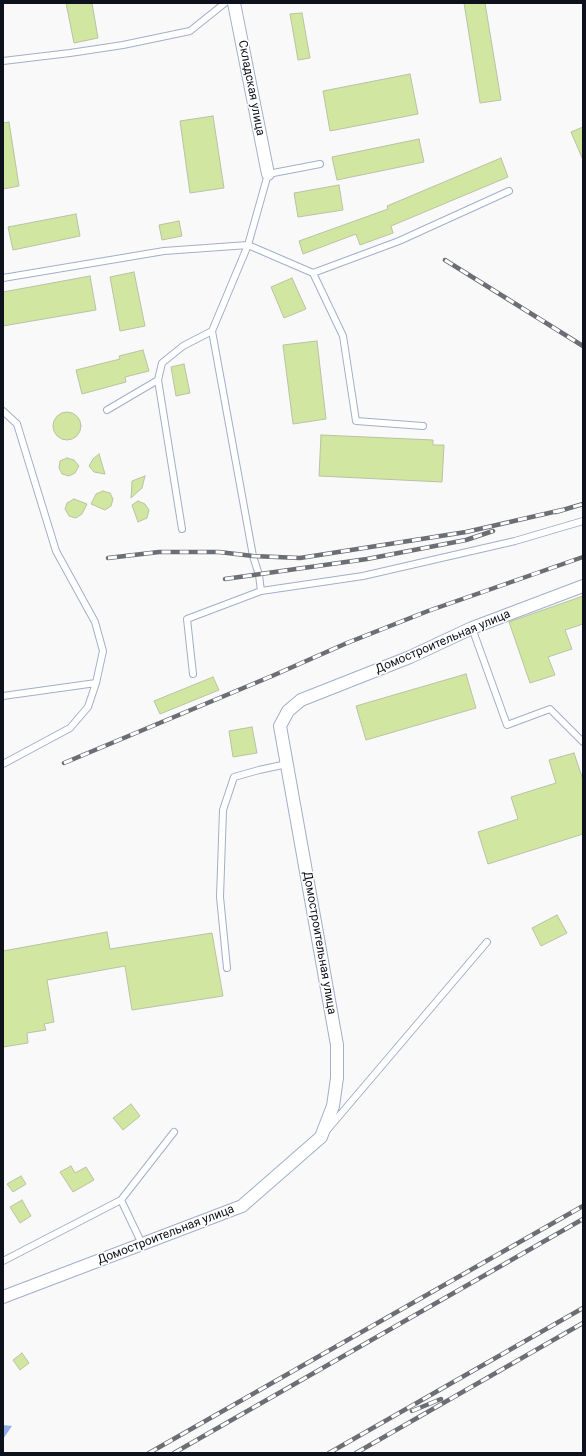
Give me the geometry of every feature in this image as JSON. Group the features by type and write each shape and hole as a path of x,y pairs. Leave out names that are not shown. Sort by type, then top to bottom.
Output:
{"street":[{"name":"Складская улица","path":"234,3 268,174"},
{"name":"Домостроительная улица","path":"3,1298 242,1206 321,1137 333,1106 337,1078 337,1045 280,726 288,711 302,700 410,657 472,628 583,586"}],"lane":[{"path":"3,61 123,45 190,31 225,3"},
{"path":"261,591 253,556 212,331 248,245 268,174 320,164"},
{"path":"313,273 399,241 509,191"},
{"path":"3,278 164,251 248,245 313,273 343,336 356,421 423,426"},
{"path":"182,529 158,380 162,363 183,346 212,331"},
{"path":"107,410 158,380"},
{"path":"3,411 17,424 56,551 95,622 103,651 96,683 88,707 70,728 3,764"},
{"path":"193,674 187,619 261,591 363,576 515,541 583,521"},
{"path":"472,628 507,724 550,709 583,742"},
{"path":"3,696 96,683"},
{"path":"227,968 220,897 223,810 234,777 287,764"},
{"path":"321,1137 487,942"},
{"path":"3,1261 121,1200 174,1132"},
{"path":"121,1200 142,1244"}],"shaded area":[{"path":"3,1425 12,1426 3,1439"}],"building":[{"path":"66,3 92,3 98,38 74,43"},
{"path":"464,3 485,3 501,100 480,103"},
{"path":"302,13 310,58 298,60 290,14"},
{"path":"410,74 418,114 330,131 323,91"},
{"path":"213,116 224,188 190,193 180,121"},
{"path":"9,122 19,186 3,189 3,123"},
{"path":"583,127 583,160 571,132"},
{"path":"419,139 424,162 337,180 332,157"},
{"path":"501,158 508,177 391,226 393,233 360,245 356,234 303,254 299,241 388,209 387,206"},
{"path":"339,185 343,210 298,217 294,193"},
{"path":"76,214 80,236 13,250 8,227"},
{"path":"179,221 182,236 162,240 159,225"},
{"path":"134,272 145,326 120,331 110,277"},
{"path":"90,276 96,310 3,326 3,292"},
{"path":"292,278 306,309 284,318 271,287"},
{"path":"317,341 326,419 293,424 283,345"},
{"path":"143,350 149,371 125,377 126,382 82,394 76,370 120,359 119,356"},
{"path":"184,364 190,393 176,396 171,367"},
{"path":"67,412 77,416 81,426 77,436 67,440 57,436 53,426 57,416"},
{"path":"321,435 433,440 433,445 444,445 442,482 319,476"},
{"path":"99,454 105,474 94,472 89,466 93,459"},
{"path":"67,458 74,460 79,466 75,473 69,476 62,474 59,468 60,461"},
{"path":"145,476 142,488 131,498 132,481"},
{"path":"103,491 110,493 113,499 111,506 105,510 91,504 96,494"},
{"path":"74,499 87,504 82,514 76,518 69,516 65,509 67,503"},
{"path":"138,501 145,504 149,510 147,518 138,522 132,505"},
{"path":"583,596 583,624 565,630 572,649 548,657 555,675 530,683 509,622"},
{"path":"466,674 476,708 366,740 356,706"},
{"path":"213,677 219,690 160,714 154,701"},
{"path":"252,727 257,753 233,757 229,731"},
{"path":"574,753 583,780 583,834 488,864 478,832 518,819 511,797 556,783 549,760"},
{"path":"557,915 567,933 541,946 532,928"},
{"path":"107,932 110,949 212,933 223,996 132,1010 125,966 47,980 54,1022 44,1024 46,1030 27,1033 28,1043 3,1047 3,951"},
{"path":"131,1104 140,1116 123,1130 113,1118"},
{"path":"71,1166 75,1173 86,1167 94,1180 73,1192 60,1172"},
{"path":"21,1176 26,1184 13,1192 7,1184"},
{"path":"22,1200 31,1216 20,1223 10,1207"},
{"path":"22,1353 29,1363 20,1370 13,1360"}],"railway":[{"path":"445,260 583,346"},
{"path":"556,512 583,504"},
{"path":"108,558 159,552 219,552 253,556 300,558 466,532 562,510"},
{"path":"225,579 367,559 466,540 493,531"},
{"path":"64,763 347,643 428,611 583,557"},
{"path":"149,1453 583,1206"},
{"path":"174,1453 583,1219"},
{"path":"329,1453 583,1308"},
{"path":"356,1453 583,1323"},
{"path":"412,1411 441,1399"}]}
